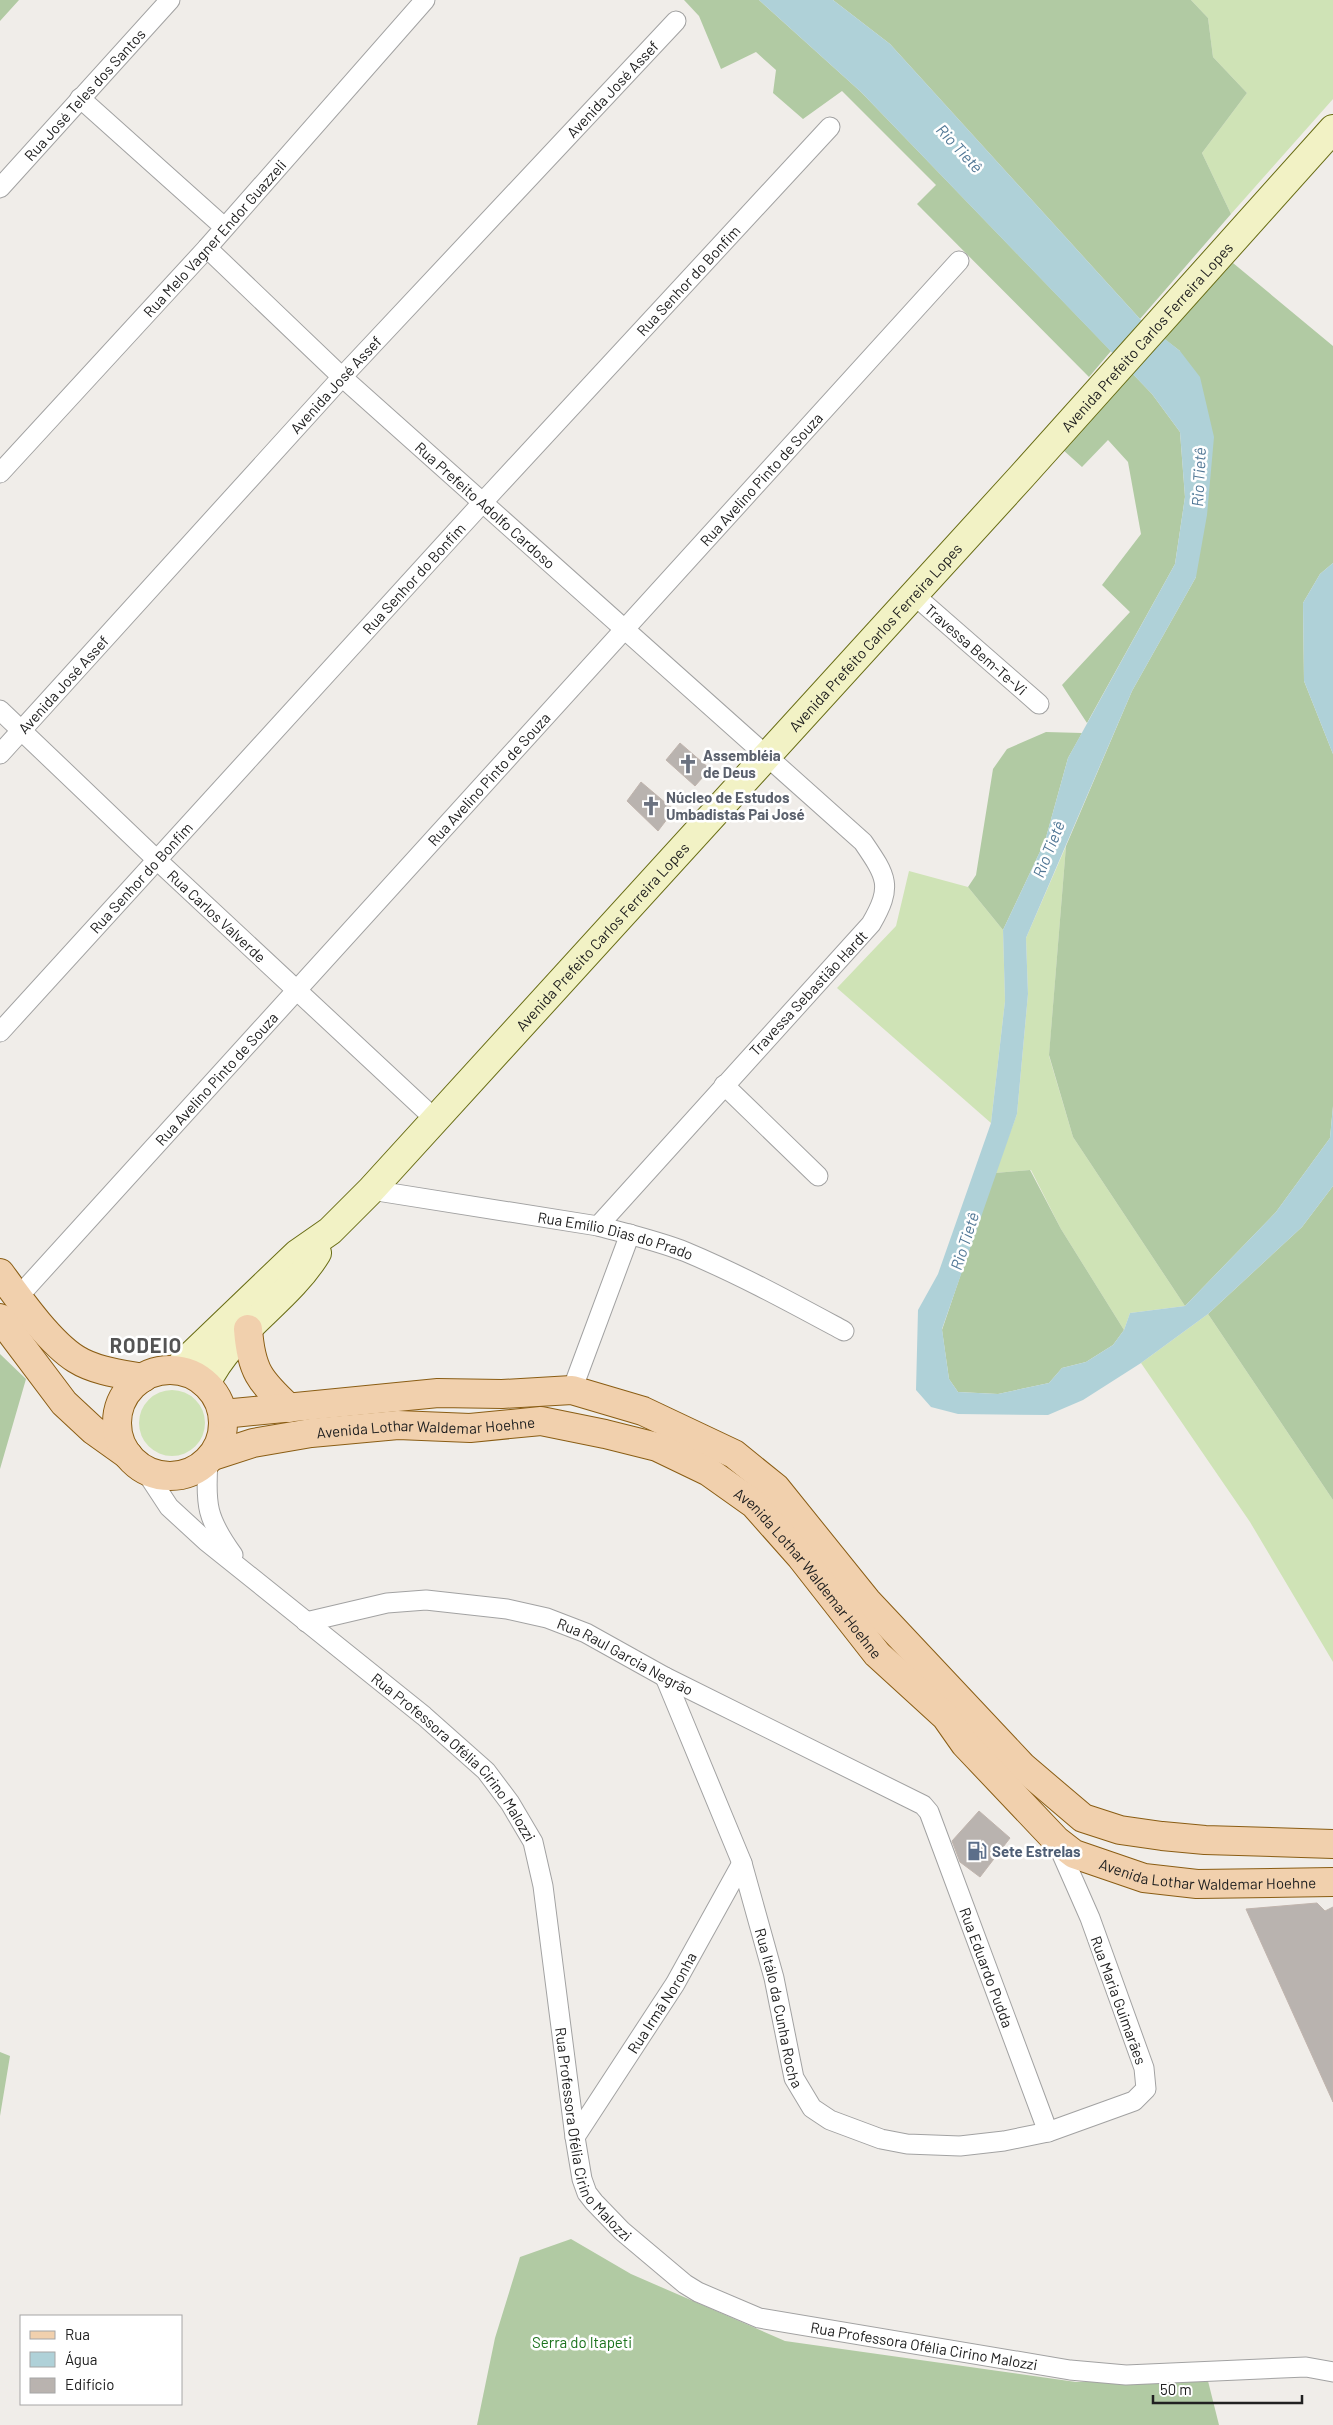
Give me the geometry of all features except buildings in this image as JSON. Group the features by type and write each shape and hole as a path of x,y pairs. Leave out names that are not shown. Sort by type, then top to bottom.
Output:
{"main road":[{"name":"Avenida Prefeito Carlos Ferreira Lopes","path":"176,1370 297,1254 330,1231 371,1190 768,756 1333,129"},
{"name":"Avenida Prefeito Carlos Ferreira Lopes","path":"206,1384 227,1349 288,1292 313,1259 330,1231"},
{"path":"0,1273 48,1333 76,1359 111,1372 143,1378"},
{"path":"0,1318 64,1403 93,1430 136,1462 160,1475 177,1476 194,1471 210,1459 222,1436 223,1414 214,1394 206,1384 192,1375 176,1370 158,1371 143,1378 129,1390 121,1405 117,1422 120,1439 136,1462"},
{"path":"248,1329 250,1354 258,1376 289,1408"},
{"name":"Avenida Lothar Waldemar Hoehne","path":"223,1414 438,1393 502,1394 572,1390 643,1411 734,1454 776,1488 867,1601 1023,1767 1083,1818 1120,1830 1162,1836 1205,1840 1333,1844"},
{"name":"Avenida Lothar Waldemar Hoehne","path":"210,1459 253,1443 311,1433 398,1425 470,1428 541,1421 657,1447 709,1472 754,1504 801,1557 877,1654 946,1717 965,1744 1056,1840 1074,1854 1144,1878 1197,1884 1333,1882"}],"street":[{"name":"Rua José Teles dos Santos","path":"0,188 170,0"},
{"name":"Rua Melo Vagner Endor Guazzeli","path":"0,473 207,248 425,0"},
{"name":"Avenida José Assef","path":"0,754 342,377 676,22"},
{"path":"80,98 224,227"},
{"name":"Rua Senhor do Bonfim","path":"0,1032 483,502 830,127"},
{"name":"Rua Prefeito Adolfo Cardoso","path":"207,248 342,377 768,756"},
{"name":"Rua Avelino Pinto de Souza","path":"18,1297 296,988 959,261"},
{"name":"Travessa Bem-Te-Vi","path":"913,594 1039,704"},
{"name":"Rua Carlos Valverde","path":"0,710 157,860 436,1120"},
{"name":"Travessa Sebastião Hardt","path":"598,1226 871,924 883,903 885,883 876,862 863,842 768,756"},
{"path":"724,1085 818,1176"},
{"name":"Rua Emílio Dias do Prado","path":"371,1190 598,1226 630,1234 685,1252 749,1280 844,1331"},
{"path":"572,1390 630,1234"},
{"path":"210,1459 206,1489 210,1518 221,1539 245,1572"},
{"name":"Rua Professora Ofélia Cirino Malozzi","path":"136,1462 169,1507 306,1622 424,1716 486,1771 510,1803 533,1842 543,1886 574,2137 582,2179 587,2193 622,2231 698,2292 759,2318 1070,2370 1126,2375 1306,2367 1333,2372"},
{"name":"Rua Raul Garcia Negrão","path":"306,1622 387,1603 416,1600 507,1608 547,1618 586,1633 665,1677 923,1805"},
{"name":"Rua Itálo da Cunha Rocha","path":"665,1677 742,1863 774,1978 794,2078 812,2108 830,2120 881,2139 906,2144 960,2146 1004,2141 1048,2132"},
{"name":"Rua Eduardo Pudda","path":"923,1805 929,1812 1048,2132"},
{"name":"Rua Maria Guimarães","path":"1048,2132 1134,2101 1146,2089 1144,2068 1090,1918 1056,1840"},
{"name":"Rua Irmã Noronha","path":"574,2137 675,1984 742,1863"}],"green space":[{"path":"0,0 19,0 0,21"},
{"path":"684,0 759,0 861,92 1111,351 1089,377 917,204 936,185 842,91 803,119 773,93 776,70 756,52 721,69 699,16"},
{"path":"833,0 1191,0 1208,18 1213,57 1247,93 1202,153 1231,214 1140,319 890,44"},
{"path":"1191,0 1333,0 1333,99 1231,214 1202,153 1247,93 1213,57 1208,18"},
{"path":"1233,263 1333,346 1333,563 1320,574 1303,603 1304,681 1333,754 1333,1106 1330,1138 1276,1212 1185,1306 1073,1137 1049,1055 1066,846 1132,691 1196,577 1180,351 1163,338"},
{"path":"1131,372 1152,394 1180,432 1185,497 1175,564 1087,723 1062,685 1130,612 1102,585 1141,534 1128,462 1108,440 1082,467 1062,449"},
{"path":"1046,732 1082,733 1068,758 1045,841 1003,930 968,887 976,875 993,769 1007,749"},
{"path":"1066,846 1049,1056 1073,1137 1185,1306 1130,1313 1124,1330 1061,1229 1031,1170 995,1173 1017,1114 1028,994 1026,938"},
{"path":"909,871 968,887 1003,930 1005,1001 991,1123 837,988 896,926"},
{"path":"1030,1170 1061,1229 1124,1330 1113,1345 1086,1362 1062,1368 1049,1383 998,1394 958,1392 949,1379 942,1330 995,1173"},
{"path":"1333,1186 1333,1500 1208,1314 1302,1227"},
{"path":"1208,1314 1333,1500 1333,1662 1250,1522 1141,1363"},
{"path":"0,1354 26,1379 0,1469"},
{"path":"172,1390 185,1393 195,1400 202,1410 205,1423 202,1436 195,1446 185,1453 172,1456 159,1453 149,1446 142,1436 139,1423 142,1410 149,1400 159,1393"},
{"path":"0,2052 10,2056 0,2116"},
{"name":"Serra do Itapeti","path":"571,2239 631,2274 785,2341 1076,2382 1207,2377 1219,2425 477,2425 495,2338 520,2257"}],"water":[{"name":"Rio Tietê","path":"759,0 833,0 890,44 1140,319 1180,351 1200,377 1214,437 1207,515 1196,577 1132,691 1026,938 1028,994 1017,1114 942,1329 949,1379 958,1392 998,1394 1049,1383 1062,1368 1086,1362 1113,1345 1124,1330 1130,1313 1185,1306 1276,1212 1330,1138 1333,1106 1333,1186 1302,1227 1208,1314 1141,1363 1083,1400 1048,1415 958,1414 931,1407 916,1390 918,1310 938,1274 991,1123 1005,1001 1003,930 1045,841 1068,758 1175,564 1185,497 1180,432 1152,394 861,92"},
{"path":"1333,563 1333,754 1304,681 1303,603 1320,574"}],"place":[{"name":"Assembléia de Deus","path":"688,764"},
{"name":"Núcleo de Estudos Umbadistas Pai José","path":"651,806"},
{"name":"Sete Estrelas","path":"977,1851"}],"district":[{"name":"RODEIO","path":"146,1345"}]}
